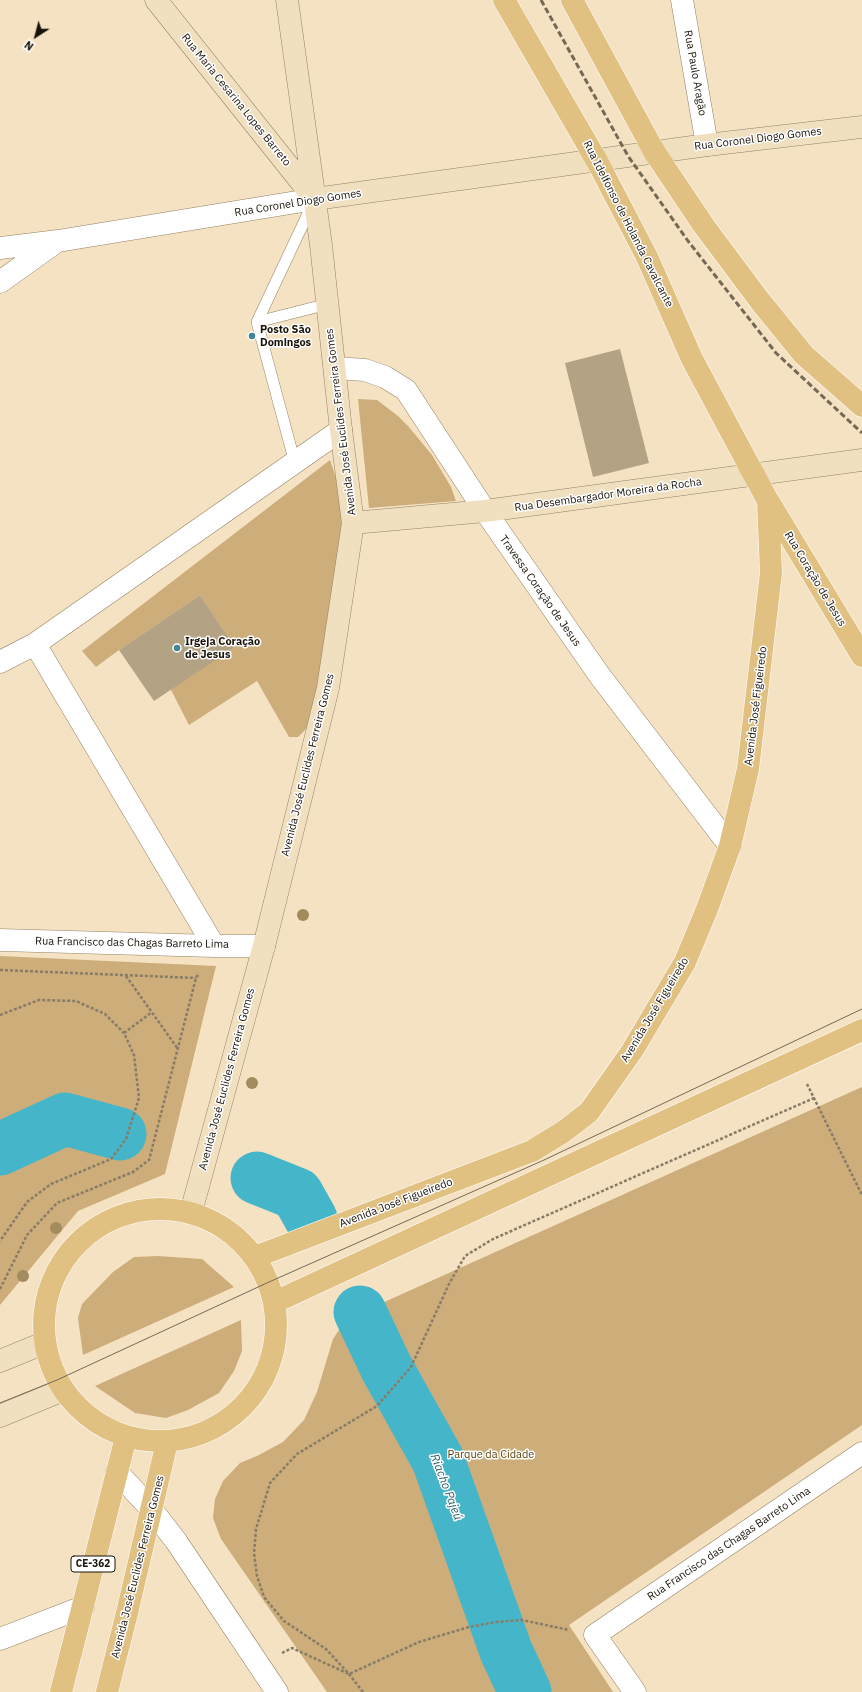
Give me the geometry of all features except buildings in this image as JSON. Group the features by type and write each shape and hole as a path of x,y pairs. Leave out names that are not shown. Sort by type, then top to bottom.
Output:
{"main road":[{"name":"Rua Idelfonso de Holanda Cavalcante","path":"504,0 597,161 647,257 692,359 754,475"},
{"path":"572,0 655,153 704,226 804,355 862,406"},
{"name":"Avenida José Figueiredo","path":"255,1257 532,1151 563,1132 589,1112 632,1051 685,962 707,909 730,846 748,769 770,573 768,501 754,475"},
{"name":"Rua Coração de Jesus","path":"768,501 862,656"},
{"path":"275,1302 862,1030"},
{"path":"152,1208 191,1212 227,1229 255,1257 267,1278 275,1302 277,1335 270,1368 253,1396 230,1420 200,1435 167,1442 126,1436 90,1418 63,1390 54,1375 44,1343 44,1304 57,1268 81,1237 114,1217 152,1208"},
{"name":"CE-362","path":"60,1692 126,1436"},
{"name":"Avenida José Euclides Ferreira Gomes","path":"106,1692 127,1613 167,1442"}],"street":[{"name":"Rua Maria Cesarina Lopes Barreto","path":"156,0 315,199"},
{"name":"Avenida José Euclides Ferreira Gomes","path":"191,1212 264,946 328,688 353,523 315,199 287,0"},
{"name":"Rua Paulo Aragão","path":"682,0 707,145"},
{"name":"Rua Coronel Diogo Gomes","path":"0,248 58,241 315,199 707,145 862,127"},
{"path":"0,282 58,241"},
{"name":"Travessa Coração de Jesus","path":"335,368 365,370 385,377 406,390 485,511 600,676 730,846"},
{"path":"0,662 35,644 341,430"},
{"name":"Rua Desembargador Moreira da Rocha","path":"353,523 485,511 862,460"},
{"path":"35,644 214,946"},
{"name":"Rua Francisco das Chagas Barreto Lima","path":"0,940 264,946"},
{"path":"0,1361 44,1343"},
{"path":"0,1416 63,1390"},
{"name":"Rua Francisco das Chagas Barreto Lima","path":"595,1635 862,1453"},
{"path":"117,1472 152,1510 176,1540 277,1692"},
{"path":"0,1640 83,1607"},
{"path":"595,1635 635,1692"}],"lane":[{"path":"294,463 257,322 315,199"},
{"path":"257,322 328,304"}],"path":[{"path":"0,970 196,978 149,1160 133,1172 57,1203 27,1235 0,1289"},
{"path":"126,975 178,1049"},
{"path":"0,1015 39,1000 76,1001 105,1014 124,1033 134,1055 139,1098 126,1139 112,1159 51,1184 27,1202 0,1241"},
{"path":"124,1033 152,1012"},
{"path":"796,1061 862,1195"},
{"path":"363,1692 326,1649 284,1621 264,1597 257,1576 254,1553 256,1529 270,1483 297,1454 376,1406 411,1367 449,1284 465,1256 493,1239 814,1098"},
{"path":"258,1665 292,1648 349,1674 419,1642 469,1627 496,1622 522,1620 595,1635"}],"green space":[{"path":"358,399 377,400 398,416 408,426 432,455 451,487 456,501 369,508"},
{"path":"330,460 339,487 342,526 317,692 308,727 298,737 289,737 257,681 189,725 170,688 235,647 200,595 96,667 82,651"},
{"path":"0,956 216,966 165,1174 78,1211 0,1305"},
{"name":"Parque da Cidade","path":"862,1087 862,1425 569,1625 613,1692 327,1692 221,1539 213,1518 215,1499 223,1481 240,1463 283,1442 304,1420 317,1392 333,1339 341,1327 351,1317"},
{"path":"158,1256 202,1259 234,1287 83,1355 78,1318 82,1304 113,1272 134,1257"},
{"path":"241,1320 242,1351 234,1371 219,1393 188,1410 166,1418 135,1413 95,1386"}],"waterway":[{"name":"Riacho Pajeú","path":"0,1149 65,1119 120,1134"},
{"name":"Riacho Pajeú","path":"257,1178 297,1194 311,1219"},
{"name":"Riacho Pajeú","path":"360,1312 386,1367 438,1460 506,1651 525,1692"}],"tram line":[{"path":"0,1403 57,1380 269,1282 544,1160 862,1009"}],"railway":[{"path":"541,0 628,156 688,241 776,353 862,433"}],"place":[{"name":"Posto São Domingos","path":"252,336"},
{"name":"Irgeja Coração de Jesus","path":"177,648"}]}
